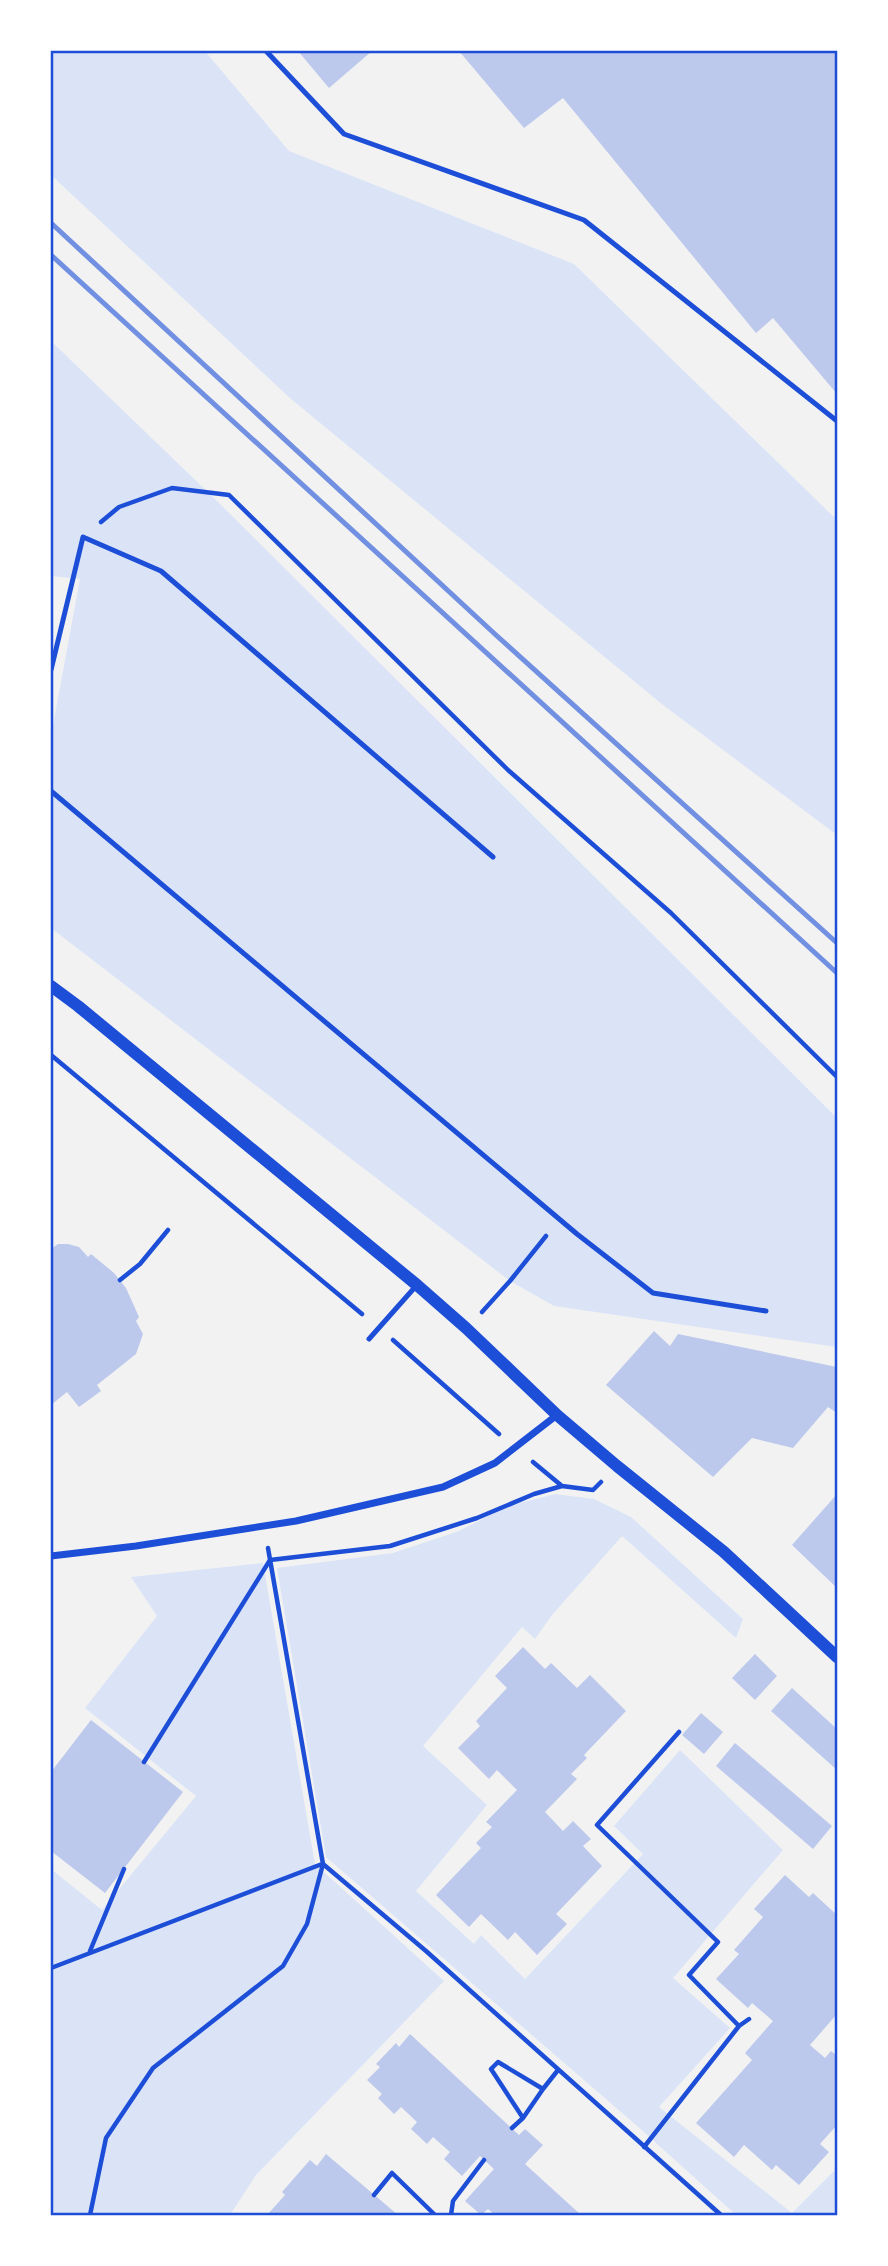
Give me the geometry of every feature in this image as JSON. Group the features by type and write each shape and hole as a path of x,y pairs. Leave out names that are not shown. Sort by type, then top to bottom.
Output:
{"street":[{"path":"51,986 417,1285 557,1415 724,1552 837,1657"},
{"path":"51,1556 264,1527 443,1487 495,1463 557,1415"}],"lane":[{"path":"266,51 344,134 584,220 837,421"},
{"path":"51,670 83,537 161,570 493,858"},
{"path":"51,792 559,1219 653,1293 766,1311"},
{"path":"369,1339 417,1285"}],"path":[{"path":"83,537 119,507 172,488 229,495 508,769 671,913 837,1077"},
{"path":"51,1055 562,1486"},
{"path":"466,1328 510,1281 559,1219"},
{"path":"120,1280 141,1264 168,1230"},
{"path":"270,1560 390,1546 477,1518 534,1494 562,1486 593,1490 617,1466"},
{"path":"90,2215 106,2138 153,2068 283,1966 307,1924 323,1864 264,1527"},
{"path":"144,1762 270,1560"},
{"path":"679,1732 597,1825 718,1942 689,1975 740,2026"},
{"path":"51,1968 323,1864"},
{"path":"323,1864 426,1951 721,2215"},
{"path":"90,1952 124,1869"},
{"path":"645,2147 740,2026 749,2019"},
{"path":"523,2118 491,2070 498,2062 543,2089"},
{"path":"512,2128 523,2118 558,2070"},
{"path":"451,2215 453,2201 484,2160"},
{"path":"374,2195 392,2173 435,2215"}],"shaded area":[{"path":"51,51 205,51 289,151 574,264 837,520 837,835 663,705 291,399 51,175"},
{"path":"51,341 217,501 837,1118 837,1347 554,1306 510,1281 51,928 51,736 80,579 51,576"},
{"path":"555,1494 594,1499 631,1517 743,1619 736,1638 622,1536 552,1615 535,1639 522,1627 423,1746 487,1805 416,1891 474,1944 481,1935 525,1979 643,1854 614,1826 680,1750 783,1850 673,1978 730,2028 659,2107 792,2213 837,2168 837,2215 736,2215 326,1857 277,1568 393,1553 459,1531 508,1506"},
{"path":"263,1563 315,1864 444,1981 256,2175 230,2215 51,2215 51,1869 102,1910 196,1796 85,1708 157,1616 131,1577"}],"building":[{"path":"298,51 372,51 329,88"},
{"path":"459,51 837,51 837,394 773,318 756,333 563,98 524,128"},
{"path":"58,1244 79,1247 88,1257 91,1254 114,1273 126,1288 139,1317 136,1321 143,1334 136,1354 97,1385 101,1391 79,1407 67,1392 51,1405 51,1249"},
{"path":"654,1331 670,1346 678,1334 837,1367 837,1413 828,1407 793,1448 752,1438 713,1477 606,1385"},
{"path":"837,1494 837,1588 792,1545"},
{"path":"523,1647 545,1669 551,1663 577,1688 590,1675 626,1711 584,1755 587,1758 571,1774 577,1779 545,1812 563,1831 573,1821 591,1839 583,1846 602,1866 556,1914 567,1924 537,1955 515,1932 508,1940 481,1914 469,1927 436,1895 481,1848 476,1843 492,1827 486,1822 517,1790 497,1770 489,1779 458,1748 480,1726 476,1721 507,1688 495,1676"},
{"path":"755,1654 777,1676 755,1700 732,1678"},
{"path":"792,1688 837,1729 837,1770 771,1711"},
{"path":"701,1713 723,1732 704,1754 682,1735"},
{"path":"91,1720 183,1792 105,1893 51,1851 51,1772"},
{"path":"735,1743 832,1826 813,1849 716,1766"},
{"path":"785,1875 809,1897 813,1893 837,1915 837,2014 810,2045 825,2058 831,2051 837,2056 837,2125 820,2144 829,2152 799,2185 776,2165 772,2170 744,2145 734,2157 696,2123 752,2060 745,2053 773,2021 752,2003 748,2008 716,1979 739,1954 734,1950 763,1917 754,1909"},
{"path":"410,2034 519,2135 525,2129 543,2145 525,2164 581,2215 495,2215 488,2209 481,2215 465,2201 494,2169 480,2156 462,2176 444,2159 450,2152 433,2137 427,2144 411,2129 417,2122 401,2107 394,2114 378,2098 382,2094 367,2080 380,2067 376,2064 396,2043 399,2047"},
{"path":"326,2154 398,2215 267,2215 285,2195 282,2192 310,2160 317,2166"}],"railway":[{"path":"51,223 497,636 837,943"},
{"path":"51,255 837,973"}]}
